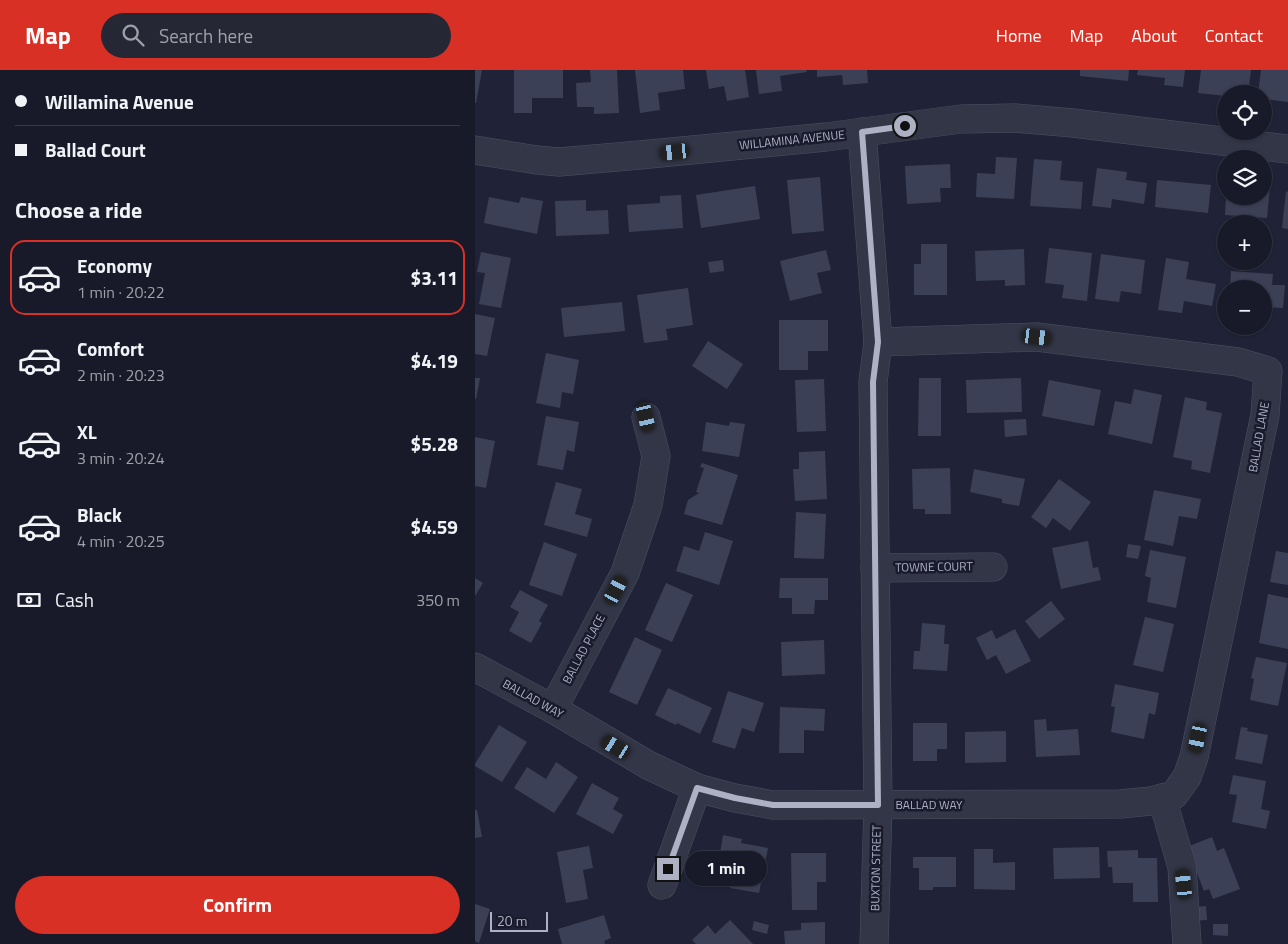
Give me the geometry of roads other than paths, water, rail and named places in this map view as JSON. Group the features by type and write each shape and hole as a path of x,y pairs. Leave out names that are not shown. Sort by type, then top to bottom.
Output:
{"street":[{"name":"WILLAMINA AVENUE","path":"475,150 559,162 862,132 961,119 1015,118 1073,123 1288,149"},
{"name":"BUXTON STREET","path":"862,132 878,342 873,382 878,805 874,944"},
{"name":"BALLAD LANE","path":"878,342 1037,337 1238,362 1268,371 1265,415 1194,757 1187,777 1168,796"},
{"name":"BALLAD PLACE","path":"553,709 625,573 648,505 656,456 646,417"},
{"name":"TOWNE COURT","path":"875,568 993,567"},
{"name":"BALLAD WAY","path":"475,667 553,709 648,765 697,788 735,798 773,805 1120,804 1151,801 1168,796"},
{"path":"662,885 697,788"},
{"path":"1168,796 1182,867 1187,944"}]}
